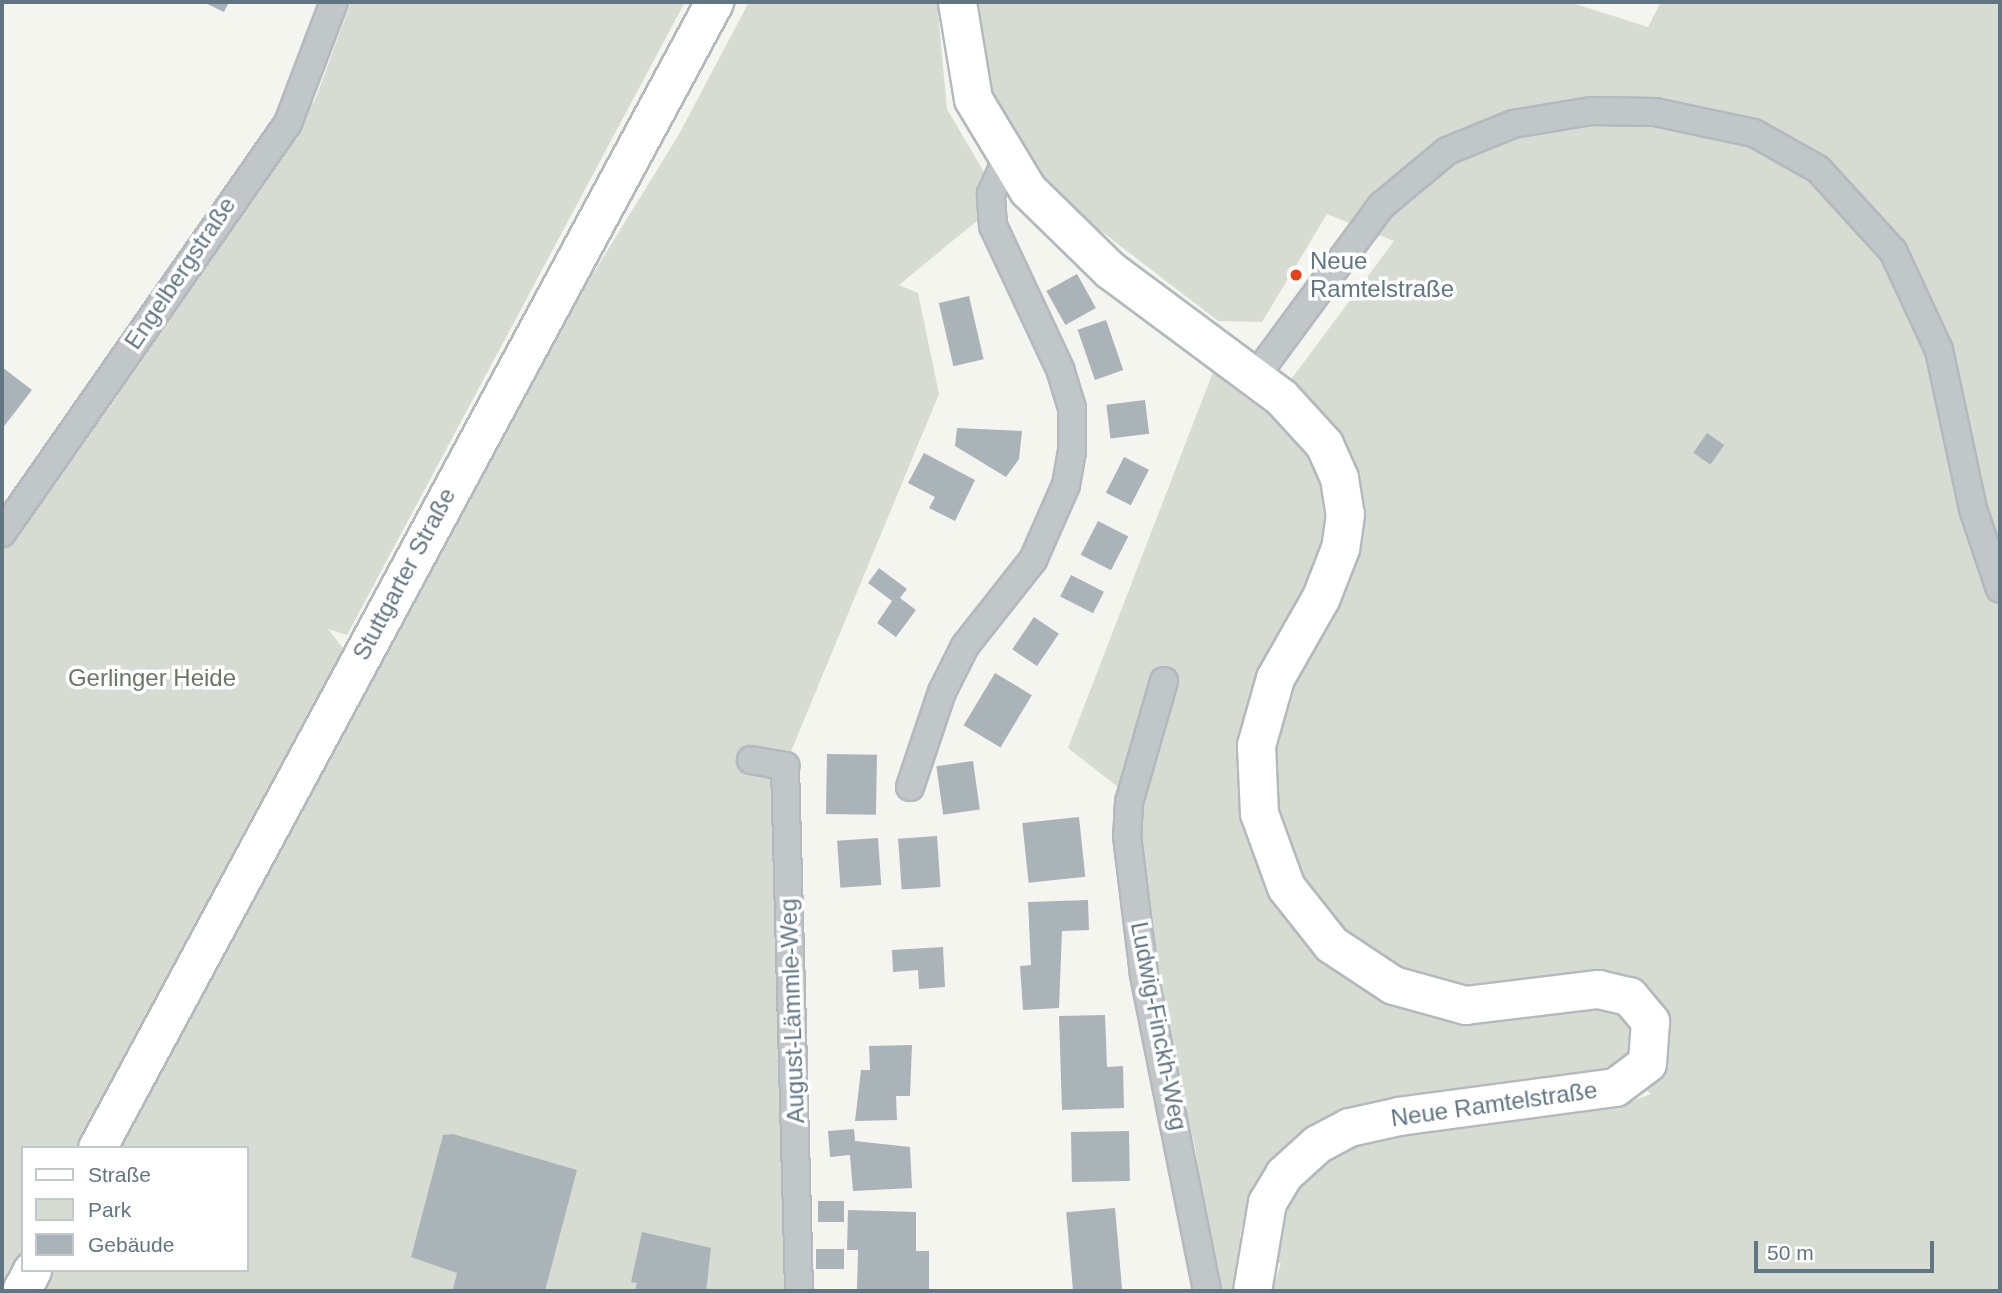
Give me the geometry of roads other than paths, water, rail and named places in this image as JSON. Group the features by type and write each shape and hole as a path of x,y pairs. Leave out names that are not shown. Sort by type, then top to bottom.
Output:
{"main road":[{"name":"Stuttgarter Straße","path":"98,1146 714,2"},
{"name":"Neue Ramtelstraße","path":"957,2 966,80 1006,161 1057,223 1111,270 1255,377 1324,444 1339,478 1345,514 1334,565 1275,678 1256,745 1259,813 1286,887 1332,944 1392,985 1465,1005 1598,989 1620,993 1642,1007 1652,1044 1642,1071 1615,1087 1399,1116 1349,1127 1317,1144 1284,1174 1267,1202 1252,1291"},
{"path":"21,1291 31,1272"}],"street":[{"name":"Engelbergstraße","path":"2,533 288,123 334,2"},
{"path":"1255,377 1381,206 1447,151 1513,124 1591,111 1655,112 1754,133 1818,169 1893,251 1939,350 1973,509 2000,589"},
{"path":"910,787 942,692 965,646 1033,560 1066,485 1072,452 1072,408 1061,371 993,226 991,194 1006,161"},
{"name":"Ludwig-Finckh-Weg","path":"1164,681 1129,802 1127,836 1144,975 1207,1291"},
{"name":"August-Lämmle-Weg","path":"751,760 785,766 799,1291"}],"place":[{"name":"Neue Ramtelstraße","path":"1296,275"}],"park label":[{"name":"Gerlinger Heide","path":"152,678"}]}
